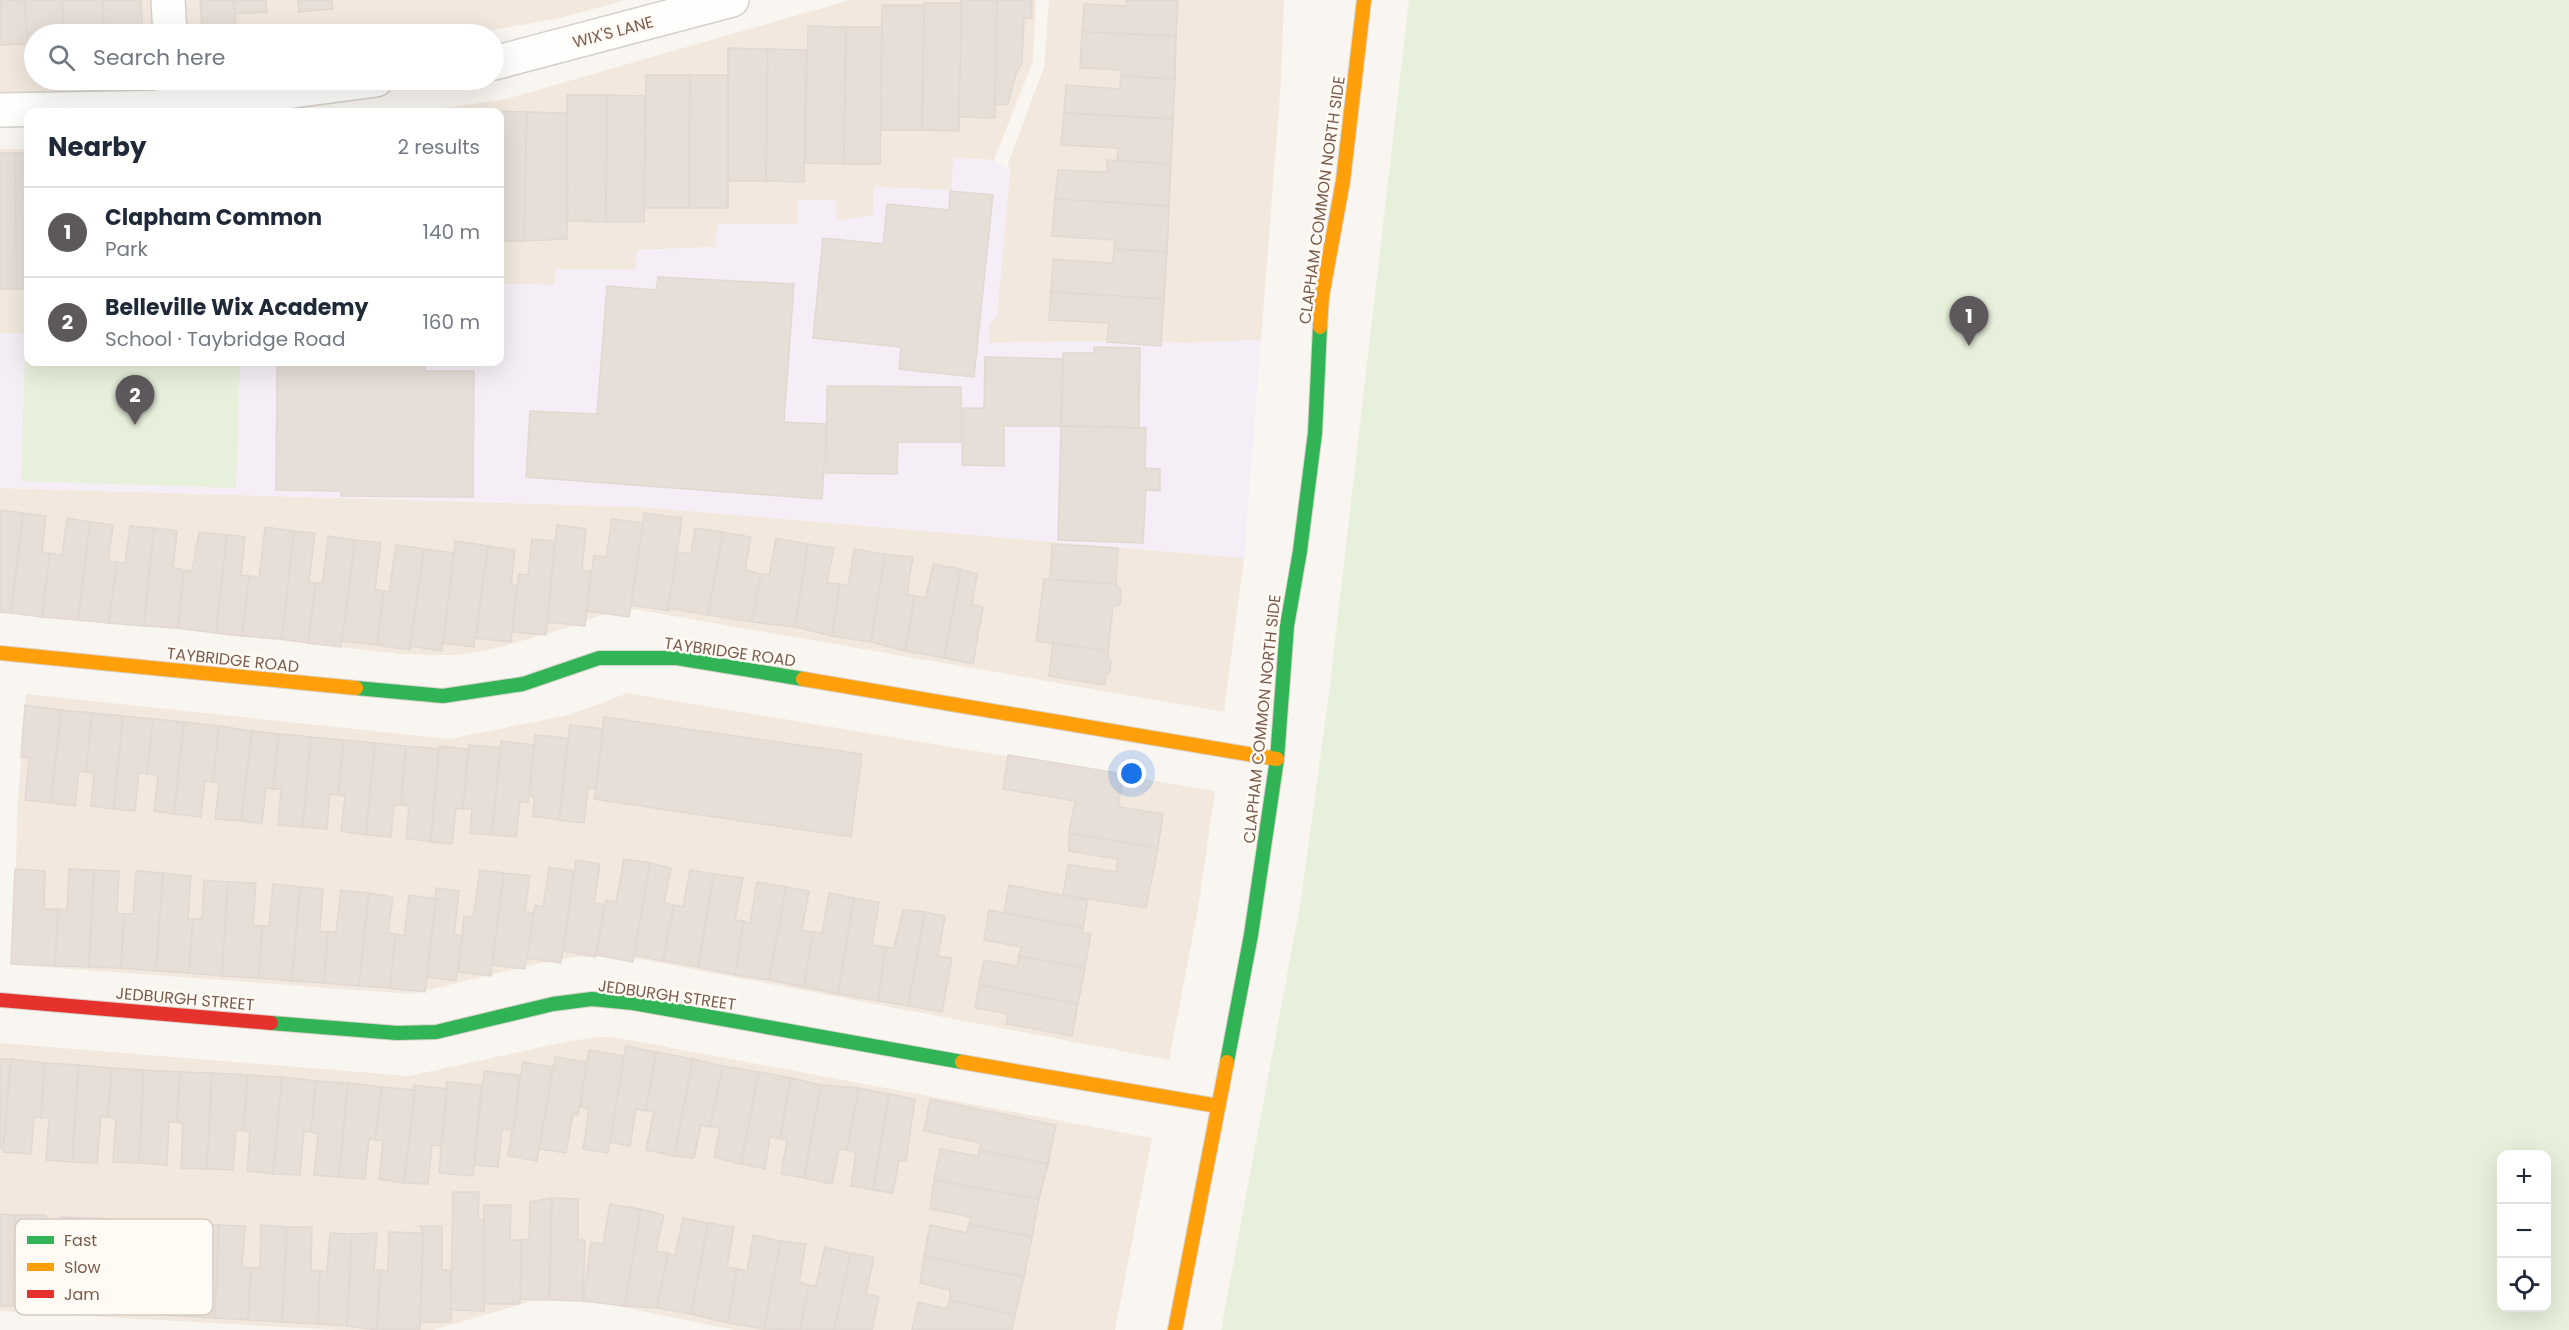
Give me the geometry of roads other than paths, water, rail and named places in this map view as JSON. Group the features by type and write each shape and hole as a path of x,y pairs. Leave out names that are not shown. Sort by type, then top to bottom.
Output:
{"main road":[{"name":"CLAPHAM COMMON NORTH SIDE","path":"1175,1330 1251,935 1277,759 1287,626 1300,551 1315,433 1322,296 1344,181 1364,0"},
{"name":"TAYBRIDGE ROAD","path":"0,653 443,696 523,684 599,658 677,658 1277,759"},
{"name":"JEDBURGH STREET","path":"0,1000 397,1033 436,1032 553,1004 592,999 633,1003 1218,1106"}],"street":[{"path":"168,0 169,24"},
{"name":"WIX'S LANE","path":"504,60 732,0"},
{"path":"0,110 219,90"}],"place":[{"name":"Clapham Common","path":"1969,346"},
{"name":"Belleville Wix Academy","path":"135,425"}]}
